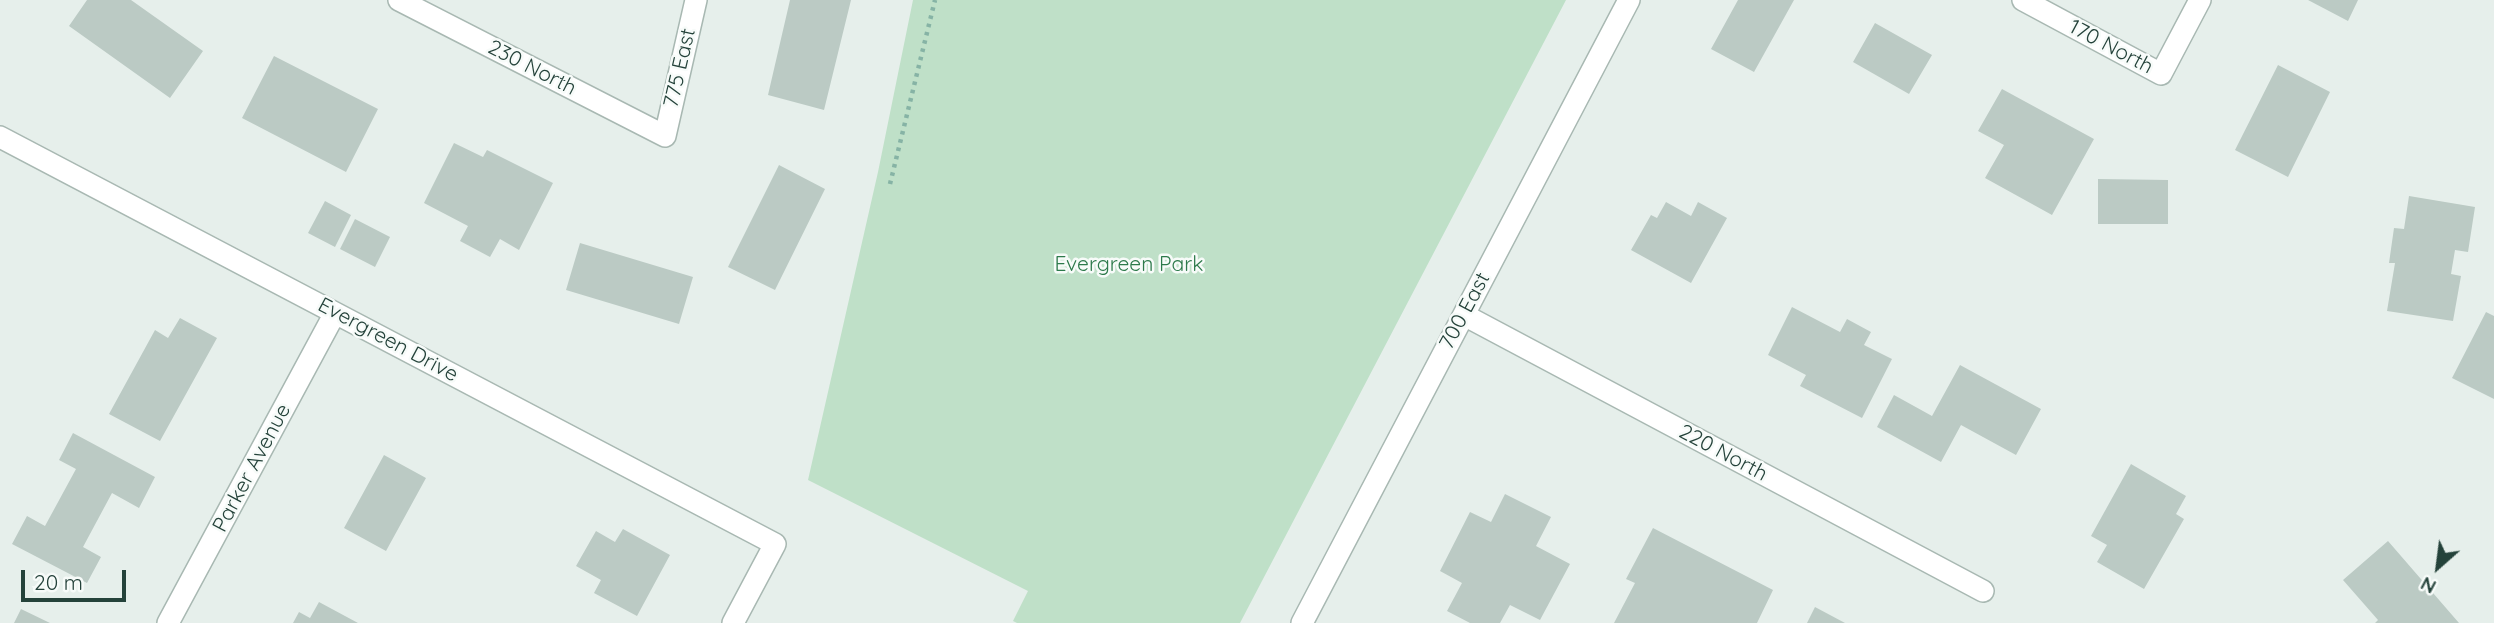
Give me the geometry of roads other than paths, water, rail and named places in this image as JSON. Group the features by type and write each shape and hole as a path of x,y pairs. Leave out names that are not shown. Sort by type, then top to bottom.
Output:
{"street":[{"name":"230 North","path":"399,0 664,136"},
{"name":"775 East","path":"664,136 696,0"},
{"name":"700 East","path":"1302,623 1629,0"},
{"name":"170 North","path":"2023,0 2161,74 2200,0"},
{"name":"Evergreen Drive","path":"0,137 775,544 733,623"},
{"name":"Parker Avenue","path":"168,623 335,313"},
{"name":"220 North","path":"1464,315 1983,591"}],"park label":[{"name":"Evergreen Park","path":"1129,265"}]}
